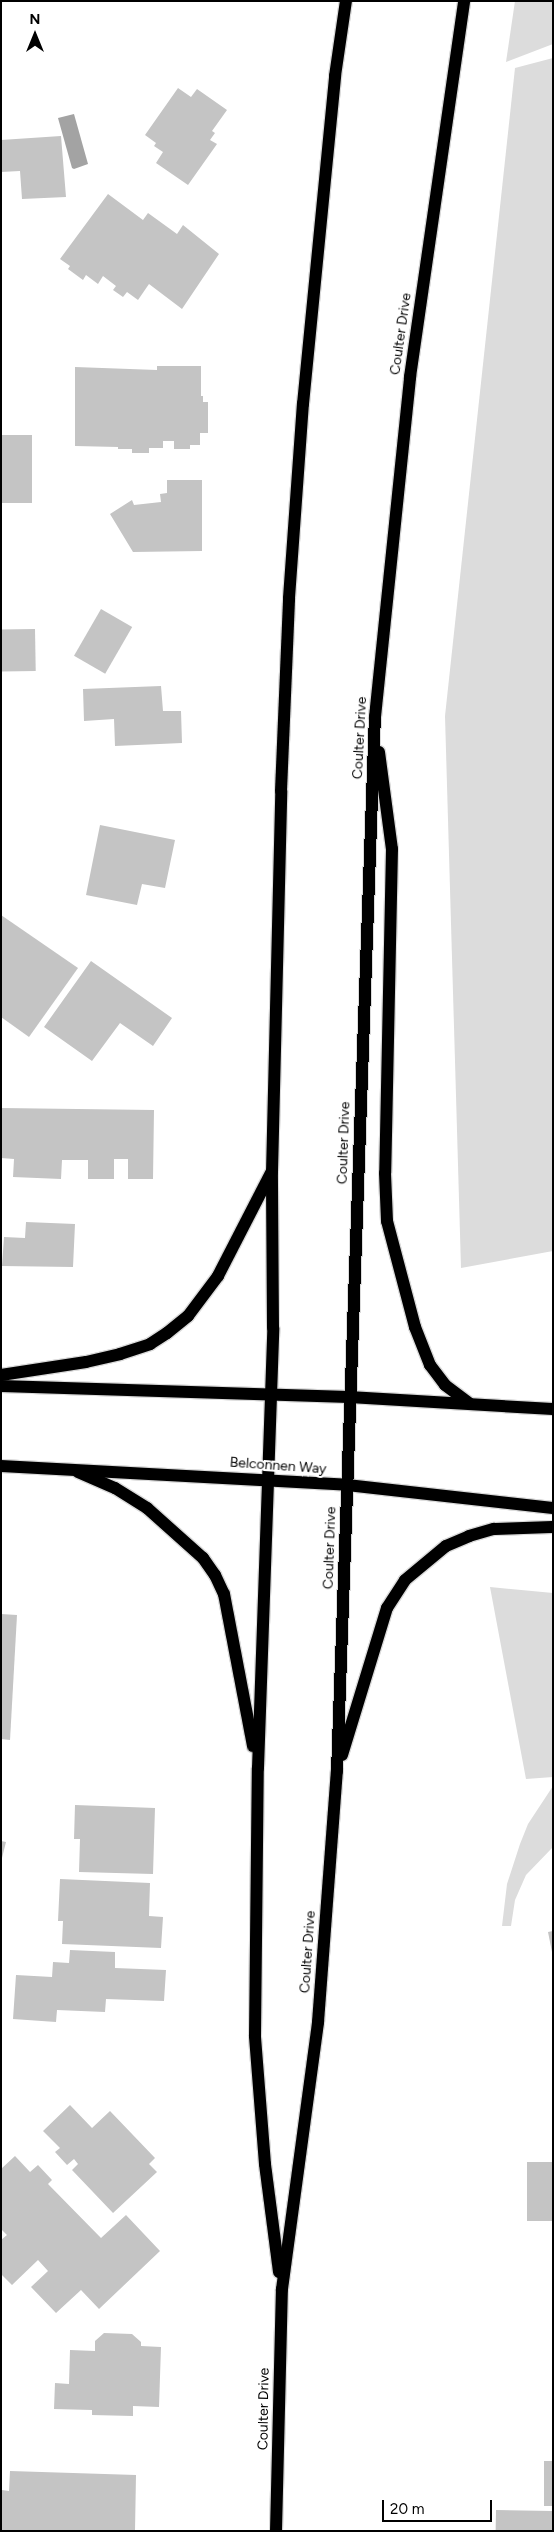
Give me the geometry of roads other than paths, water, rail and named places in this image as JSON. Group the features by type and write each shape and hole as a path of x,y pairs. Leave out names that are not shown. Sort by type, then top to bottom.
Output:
{"main road":[{"name":"Coulter Drive","path":"282,2289 265,2164 255,2036 258,1768 270,1394 272,1172 280,790 290,598 304,394 335,76 346,1"},
{"name":"Coulter Drive","path":"276,2531 282,2289 318,2022 337,1771 375,718 410,377 464,1"},
{"path":"375,718 392,849 385,1163 387,1221 415,1327 430,1365 445,1385 469,1402"},
{"path":"1,1375 86,1362 120,1354 150,1344 167,1333 188,1316 218,1276 272,1172"},
{"path":"1,1386 469,1402 553,1409"},
{"name":"Belconnen Way","path":"1,1466 69,1468 347,1485 553,1508"},
{"path":"69,1468 115,1488 147,1508 203,1558 215,1575 226,1602 258,1768"},
{"path":"337,1771 387,1608 405,1580 446,1546 469,1536 494,1529 553,1527"}]}
